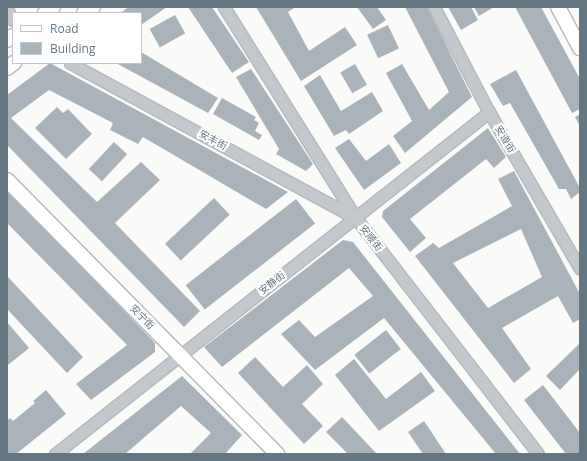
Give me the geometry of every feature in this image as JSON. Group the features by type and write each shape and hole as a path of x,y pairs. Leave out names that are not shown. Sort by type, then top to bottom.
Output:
{"main road":[{"path":"558,7 580,48"},
{"name":"安宁街","path":"7,180 277,454"}],"street":[{"name":"安顺街","path":"224,7 355,217 538,454"},
{"name":"安道街","path":"434,7 489,112 580,269"},
{"path":"7,9 12,18"},
{"name":"安丰街","path":"72,64 355,217"},
{"name":"安静街","path":"55,454 489,112"}],"building":[{"path":"129,7 167,7 142,24 142,12 122,12"},
{"path":"188,7 212,7 249,62 232,73"},
{"path":"256,7 296,7 288,12 309,51 345,27 357,45 301,81"},
{"path":"357,7 377,7 386,20 373,29"},
{"path":"405,7 427,7 472,97 405,153 393,136 412,121 386,73 402,64 429,110 449,92"},
{"path":"448,7 471,7 478,20 461,30"},
{"path":"474,7 494,7 479,16"},
{"path":"515,7 541,7 580,79 580,109 572,113"},
{"path":"175,15 185,33 160,47 150,29"},
{"path":"388,25 399,49 378,58 367,35"},
{"path":"142,53 218,98 208,113 118,64 142,64"},
{"path":"49,64 52,64 288,192 266,209 143,137 138,144 110,130 113,123 49,90 11,118 97,202 141,162 160,180 115,223 200,311 184,327 7,145 7,95"},
{"path":"355,64 367,85 352,93 340,72"},
{"path":"251,69 313,164 306,171 276,154 279,149 236,77"},
{"path":"516,70 580,188 580,192 571,199 566,189 559,189 510,103 503,106 490,84"},
{"path":"320,75 341,111 372,92 383,111 349,134 346,130 334,136 304,86"},
{"path":"222,98 256,117 254,120 259,123 255,131 262,135 259,140 213,114"},
{"path":"57,107 63,113 68,109 92,134 66,159 35,128"},
{"path":"580,114 580,126 575,117"},
{"path":"488,128 506,157 494,168 486,159 410,219 426,238 410,252 382,217 383,211"},
{"path":"349,139 366,161 389,144 401,163 364,190 335,148"},
{"path":"114,142 127,154 102,181 89,169"},
{"path":"514,171 580,294 580,319 573,323 558,296 502,328 531,369 514,383 415,256 433,243 439,248 512,206 498,179","holes":["521,229 542,277 488,308 453,263"]},
{"path":"7,189 155,343 155,352 91,400 76,384 127,345 7,223"},
{"path":"214,198 230,215 181,261 165,244"},
{"path":"296,199 315,223 205,310 186,285"},
{"path":"343,240 353,242 520,454 496,454 384,318 315,370 281,334 299,320 315,337 373,296 349,268 222,367 204,347"},
{"path":"7,276 83,357 67,373 7,309"},
{"path":"7,322 29,348 8,365 7,364"},
{"path":"386,330 401,349 369,374 354,355"},
{"path":"580,343 580,369 560,390 546,376"},
{"path":"255,357 283,387 307,365 323,384 302,404 323,426 304,444 238,373"},
{"path":"354,359 386,399 421,372 435,391 379,431 335,375"},
{"path":"182,376 242,435 225,454 190,454 211,433 181,406 125,454 83,454"},
{"path":"543,385 580,433 580,454 566,454 524,400"},
{"path":"46,390 66,414 16,454 7,454 7,421 10,418 13,421 35,403 33,401"},
{"path":"342,417 377,454 348,454 326,432"},
{"path":"424,421 446,454 423,454 408,432"}]}
